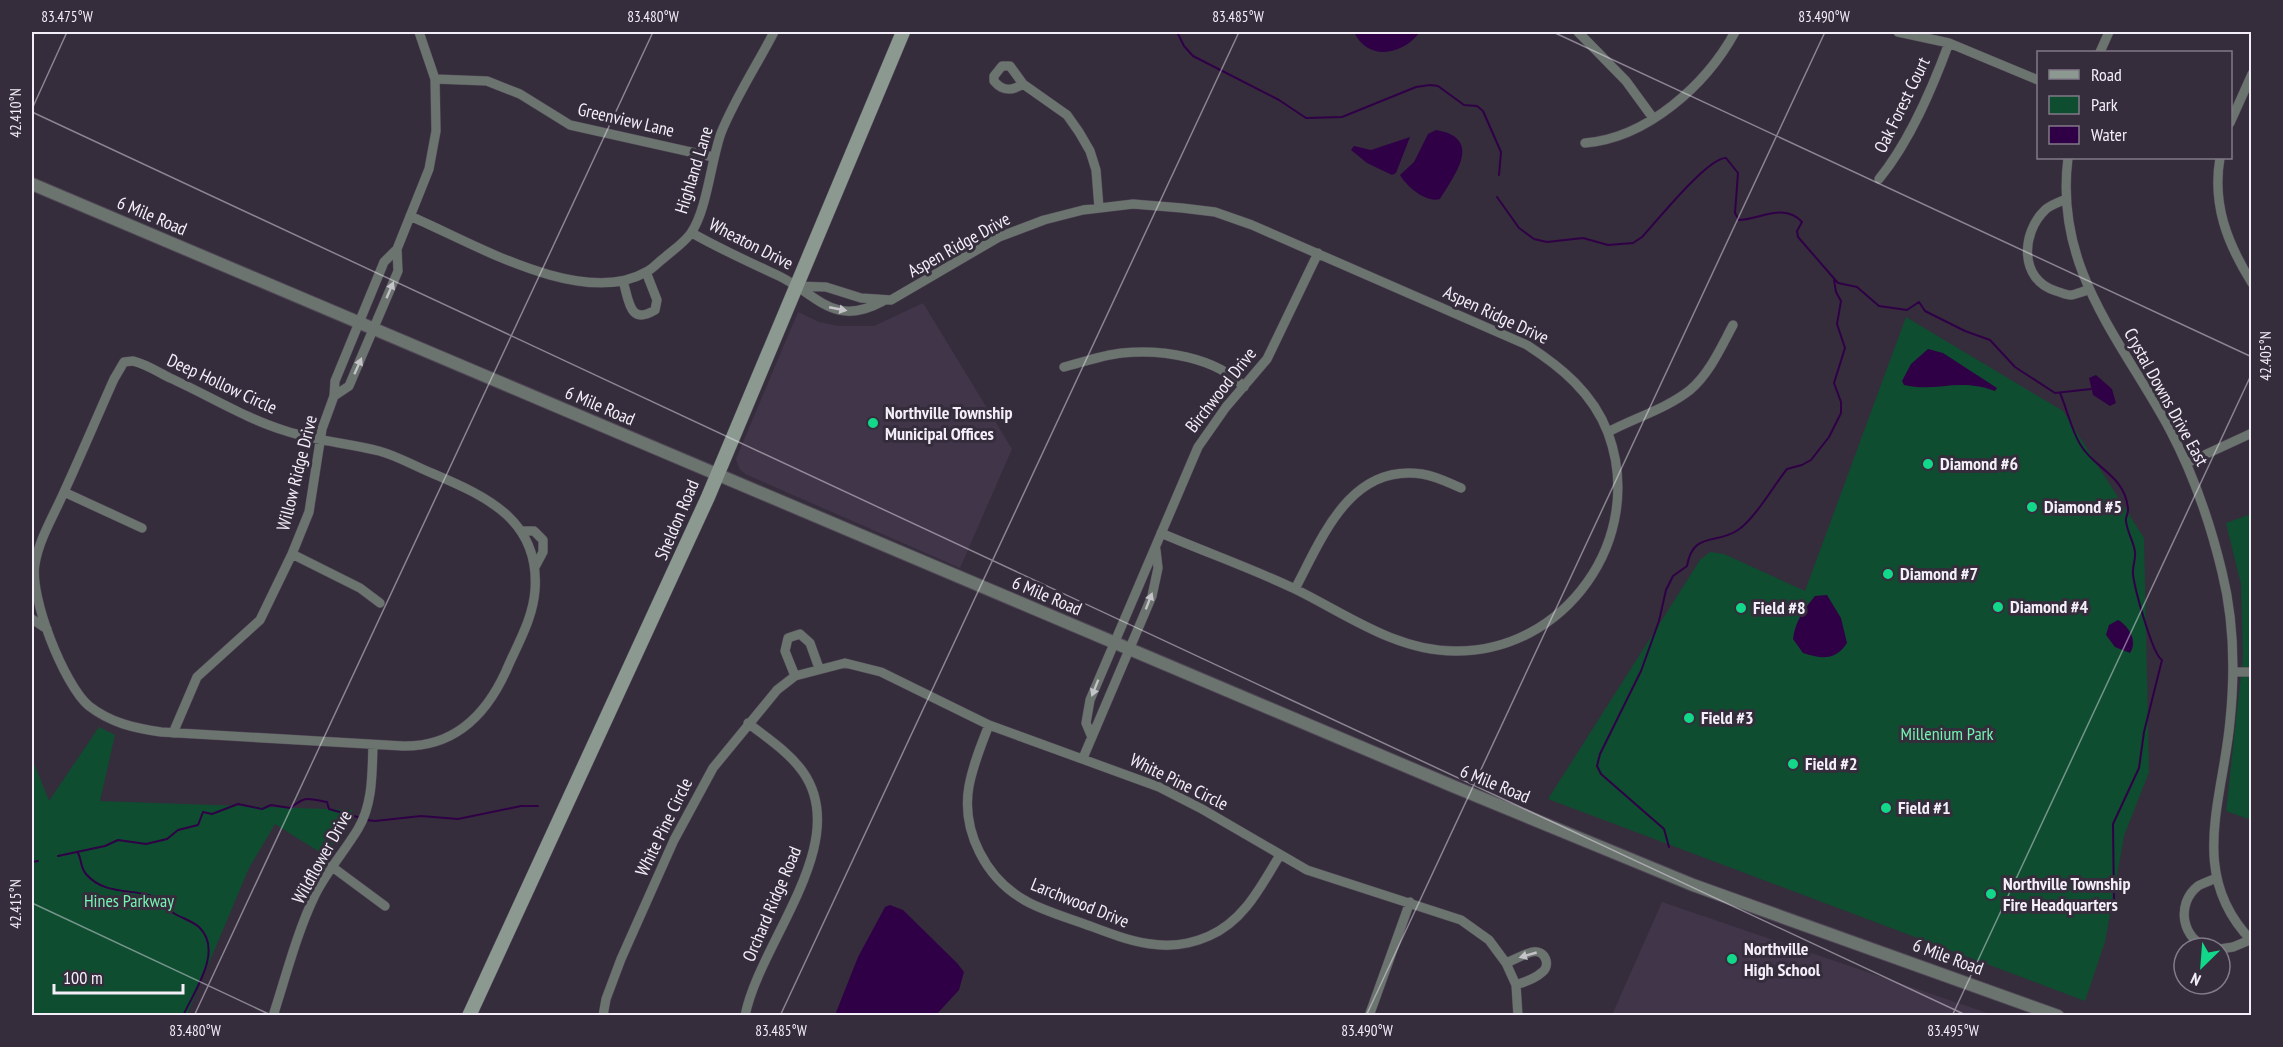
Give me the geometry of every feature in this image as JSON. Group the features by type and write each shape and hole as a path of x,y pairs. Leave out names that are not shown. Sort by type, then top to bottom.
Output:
{"main road":[{"name":"Sheldon Road","path":"469,1016 692,534 903,32"}],"street":[{"path":"397,249 431,159 436,131 435,79 419,32"},
{"name":"Highland Lane","path":"410,216 534,270 561,279 579,283 603,284 623,281 646,272 692,233 704,200 713,157 722,131 774,32"},
{"path":"1578,32 1626,81 1653,118"},
{"path":"1585,142 1606,141 1653,118 1681,98 1703,76 1735,32"},
{"path":"1898,32 1949,43 2037,80"},
{"path":"2100,51 2109,32"},
{"name":"Oak Forest Court","path":"1880,179 1901,146 1935,78 1949,43"},
{"path":"2232,119 2252,74"},
{"name":"Greenview Lane","path":"435,79 487,81 520,94 570,125 713,157"},
{"path":"1023,84 1067,115 1079,132 1090,151 1096,170 1099,208"},
{"name":"Crystal Downs Drive East","path":"2068,159 2066,199 2074,247 2088,290 2187,463 2222,574 2229,612 2233,672 2230,722 2212,842 2216,878 2232,913 2251,941 2232,947"},
{"path":"2220,159 2217,177 2222,224 2231,246 2252,283"},
{"name":"6 Mile Road","path":"32,184 1129,650 1693,885 2058,1016"},
{"path":"2066,199 2046,209 2033,226 2026,243 2027,261 2034,276 2048,289 2070,296 2088,290"},
{"name":"Aspen Ridge Drive","path":"796,286 818,303 848,311 871,308 917,287 999,237 1044,220 1099,208 1133,204 1215,212 1318,253 1527,345 1557,364 1577,383 1608,432 1615,459 1618,491 1611,538 1591,579 1577,598 1550,622 1525,636 1478,650 1427,648 1403,642 1358,623 1295,590 1161,533"},
{"name":"Wheaton Drive","path":"692,233 734,257 796,286"},
{"name":"Willow Ridge Drive","path":"173,733 197,677 260,620 292,555 309,512 320,440 334,396 335,381 384,262 397,249"},
{"name":"Willow Ridge Drive","path":"334,396 349,386 399,271 397,249"},
{"name":"Birchwood Drive","path":"1113,643 1145,565 1156,550 1198,447 1226,407 1276,344 1318,253"},
{"path":"623,281 632,310 638,316 646,315 655,310 657,300 646,272"},
{"name":"Aspen Ridge Drive","path":"796,286 826,287 851,296 885,300"},
{"path":"1608,432 1669,404 1691,389 1711,365 1733,325"},
{"path":"1064,367 1122,353 1167,354 1217,368 1236,378 1244,387"},
{"name":"Deep Hollow Circle","path":"124,362 139,363 284,431 381,452 473,491 505,511 521,531 535,567 535,591 528,622 498,688 479,716 458,732 430,744 373,745 173,733 130,727 106,718 87,704 71,684 48,630 33,586 34,565 64,492 114,379 124,362"},
{"path":"2187,463 2252,433"},
{"path":"1295,590 1340,507 1365,486 1392,474 1410,473 1425,474 1461,488"},
{"path":"64,492 142,528"},
{"name":"Deep Hollow Circle","path":"521,531 534,531 543,540 543,552 535,567"},
{"name":"Birchwood Drive","path":"1091,735 1098,726 1152,596 1158,568 1156,550"},
{"path":"292,555 360,588 380,603"},
{"path":"32,619 48,630"},
{"path":"795,676 785,651 788,638 800,634 810,643 819,668"},
{"path":"1083,758 1091,735 1086,723 1090,700 1113,643"},
{"name":"White Pine Circle","path":"603,1016 612,981 696,796 712,768 777,690 795,676 845,663 881,672 989,725 1083,758 1180,797 1307,870 1448,914 1473,927 1489,940 1506,963 1516,985 1518,1016"},
{"path":"2233,672 2252,672"},
{"name":"Orchard Ridge Road","path":"745,1016 754,986 811,860 818,835 818,812 813,790 803,772 789,756 748,723"},
{"name":"Larchwood Drive","path":"989,725 968,788 970,828 986,865 1009,890 1029,903 1138,943 1164,946 1182,944 1209,936 1241,914 1280,855"},
{"name":"Wildflower Drive","path":"273,1016 314,896 331,866 358,829 366,810 370,795 373,745"},
{"path":"331,866 385,906"},
{"path":"2191,936 2186,930 2184,918 2190,895 2199,885 2216,878"},
{"path":"1369,1016 1410,902"},
{"path":"1506,963 1533,952 1542,954 1546,958 1546,966 1541,974 1516,985"}],"shaded area":[{"path":"923,303 1012,449 960,568 745,474 739,468 736,459 798,312 819,322 839,326 874,326"},
{"name":"Northville High School","path":"1662,902 1993,1015 1612,1015"}],"green space":[{"name":"Millenium Park","path":"1906,317 2063,411 2144,538 2149,772 2124,836 2105,942 2085,1001 1548,799 1700,560 1710,552 1724,554 1805,591"},
{"path":"2251,514 2251,820 2226,811 2243,657 2241,584 2226,523"},
{"name":"Hines Parkway","path":"99,727 115,735 100,801 353,810 326,856 275,824 249,868 187,1015 32,1015 32,758 49,801"}],"water":[{"path":"1354,32 1420,32 1404,46 1386,52 1368,48 1360,42"},
{"path":"1436,130 1450,134 1459,140 1462,158 1440,199 1435,200 1417,193 1400,175 1414,162 1428,134"},
{"path":"1410,137 1396,173 1392,175 1367,163 1351,150 1354,146 1371,150"},
{"path":"1928,349 1943,353 1997,388 1995,391 1970,385 1916,387 1904,385 1902,381 1911,364"},
{"path":"2096,375 2112,389 2116,403 2110,406 2093,395 2089,378"},
{"path":"1827,595 1841,618 1847,643 1833,656 1822,657 1803,653 1793,639 1798,621 1815,596"},
{"path":"2118,620 2126,626 2133,639 2130,653 2115,647 2106,635 2109,625"},
{"path":"890,905 903,910 957,963 964,972 959,990 936,1015 835,1015 858,957 885,907"}],"waterway":[{"path":"1177,32 1184,46 1193,56 1279,100 1306,118 1342,117 1416,87 1438,86 1464,105 1477,106 1483,111 1501,152 1499,175"},
{"path":"1497,197 1519,228 1534,239 1547,242 1583,238 1608,245 1633,243 1642,237 1707,168 1718,160 1726,158 1738,173 1735,213 1739,220 1771,213 1787,213 1795,216 1802,222 1797,231 1798,237 1838,283 1857,287 1879,306 1907,310 1919,302 1925,311 1965,331 1990,340 2015,367 2055,393 2091,389"},
{"path":"1669,847 1664,829 1601,774 1597,766 1600,754 1641,671 1659,621 1666,590 1673,576 1687,566 1690,555 1700,543 1730,534 1744,525 1787,469 1811,460 1829,437 1841,413 1841,402 1834,383 1845,348 1837,324 1841,301 1836,292 1834,280"},
{"path":"2060,393 2080,444 2086,453 2115,479 2125,497 2128,510 2127,525 2135,552 2134,582 2149,634 2162,660 2144,732 2139,768 2113,824 2114,904"},
{"path":"58,856 105,846 118,840 146,844 167,839 178,830 198,825 203,812 212,814 238,804 262,809 271,805 290,808 300,801 310,799 327,802 329,809 361,818"},
{"path":"366,820 421,816 458,819 521,806 538,806"},
{"path":"78,853 84,871 92,880 106,887 154,897 175,914 199,927 206,937 209,948 208,959 183,1016"},
{"path":"32,862 38,861"}],"place":[{"name":"Northville Township Municipal Offices","path":"873,423"},
{"name":"Diamond #6","path":"1928,464"},
{"name":"Diamond #5","path":"2032,507"},
{"name":"Diamond #7","path":"1888,574"},
{"name":"Diamond #4","path":"1998,607"},
{"name":"Field #8","path":"1741,608"},
{"name":"Field #3","path":"1689,718"},
{"name":"Field #2","path":"1793,764"},
{"name":"Field #1","path":"1886,808"},
{"name":"Northville Township Fire Headquarters","path":"1991,894"},
{"name":"Northville High School","path":"1732,959"}]}
